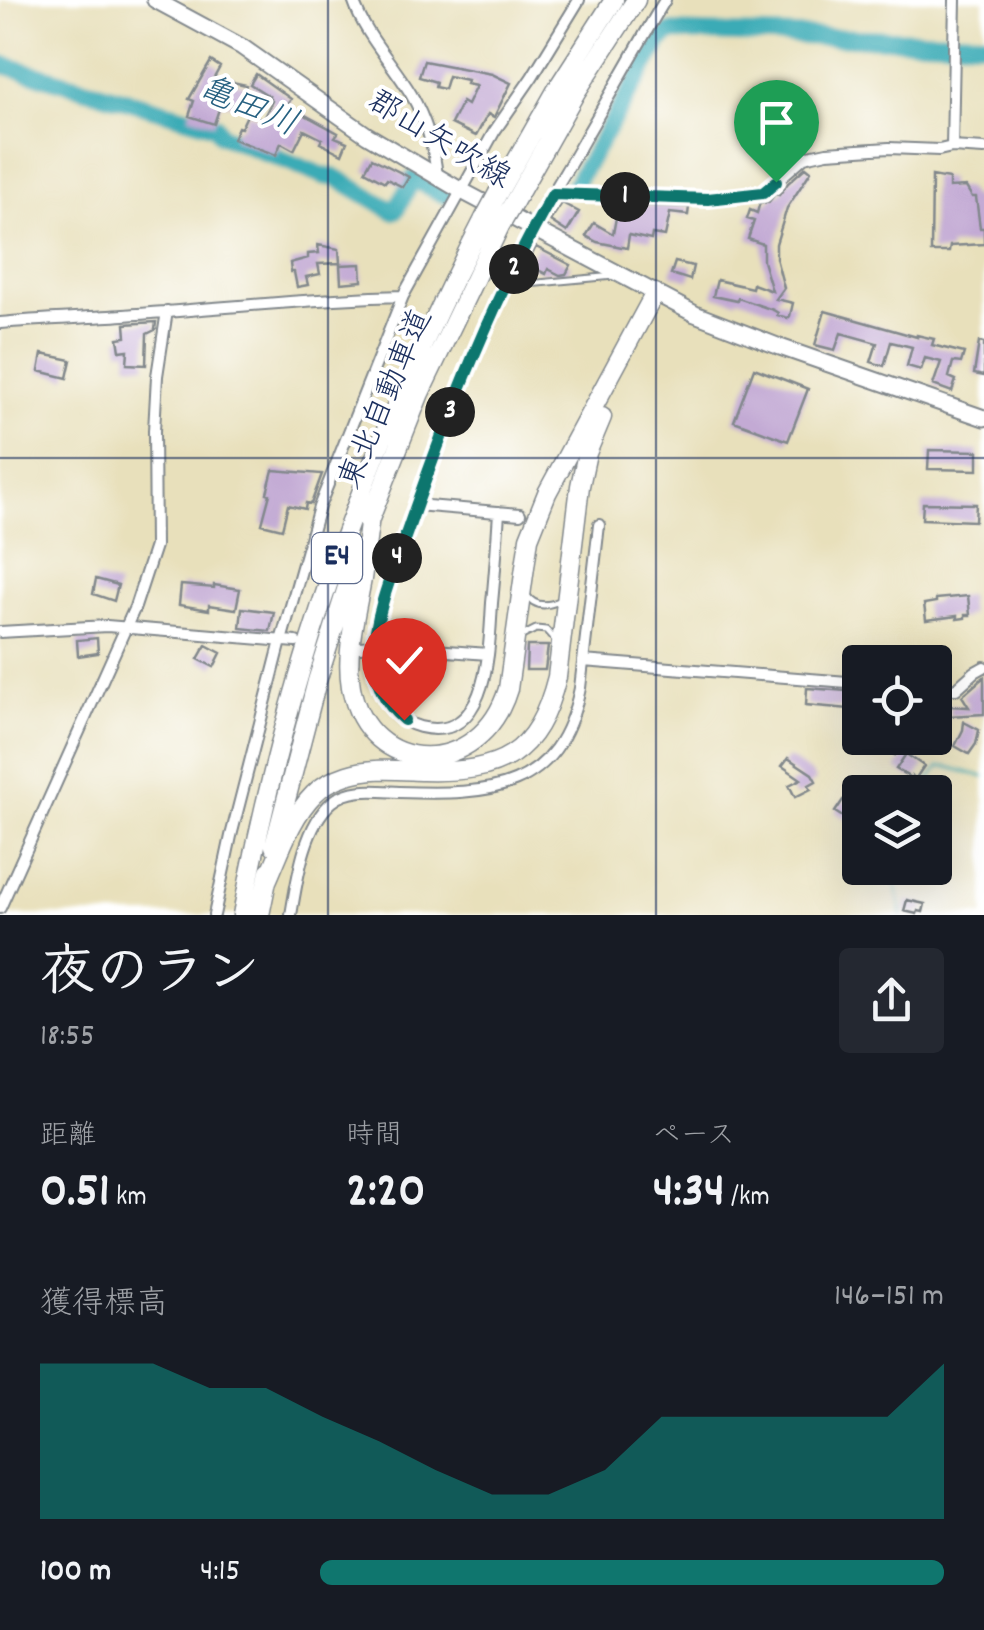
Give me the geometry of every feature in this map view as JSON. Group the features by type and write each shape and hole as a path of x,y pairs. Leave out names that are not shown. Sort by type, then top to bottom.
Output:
{"highway":[{"name":"東北自動車道","path":"242,915 269,788 304,662 333,569 411,371 506,198 636,0"},
{"name":"東北自動車道","path":"506,198 560,84 614,1"},
{"name":"東北自動車道","path":"260,915 316,681 370,517 492,222"},
{"path":"370,517 350,670 357,707 365,722 391,746 416,756 442,756 472,743 503,706 529,538 547,493 660,296"},
{"path":"267,881 295,820 315,792 332,780 367,770 484,768 504,760 536,732 548,708 560,658 580,486 590,442 660,296"}],"main road":[{"name":"郡山矢吹線","path":"155,0 242,47 367,134 460,190 660,296 780,347 984,418"}],"street":[{"path":"353,0 359,18 410,92 425,121 438,176"},
{"path":"214,915 281,641 319,508 402,296 494,132 579,0"},
{"path":"499,512 488,654 480,692 468,714 458,722 426,728 404,720 382,695 374,668 374,648 388,586 416,505 473,357 533,229 665,0"},
{"path":"952,146 956,0"},
{"path":"553,194 708,199 750,195 763,193 804,158 827,152 938,150 952,146 984,150"},
{"path":"0,323 402,296"},
{"path":"0,908 135,607 155,546 157,376 168,311"},
{"path":"416,505 520,514"},
{"path":"290,915 315,824 331,803 342,796 354,792 484,791 510,784 538,769 562,743 576,712 599,525"},
{"path":"0,632 107,626 296,642"},
{"path":"358,647 488,654"},
{"path":"583,661 842,681"},
{"path":"952,689 984,667"},
{"path":"425,750 426,728"},
{"path":"423,792 424,780"}],"lane":[{"path":"506,286 622,276"},
{"path":"522,584 533,603 551,605 560,601 569,581"},
{"path":"513,652 524,634 546,630 556,642 560,658"}],"building":[{"path":"211,61 220,67 214,78 246,85 241,105 221,103 214,124 189,116 194,101 189,99"},
{"path":"424,61 492,74 511,83 494,117 488,114 476,136 451,124 476,86 448,76 444,89 435,87 436,82 419,77"},
{"path":"256,74 291,99 287,105 338,133 335,137 347,142 342,154 304,130 294,150 281,143 276,155 233,139 248,113 263,119 272,101 250,84"},
{"path":"372,158 409,177 403,187 365,171"},
{"path":"806,167 811,171 787,208 776,244 784,288 776,299 793,303 790,316 777,315 738,298 737,301 713,296 717,280 752,288 753,284 772,291 763,261 763,244 748,239 754,221 747,219 750,210 757,213 760,202 768,203 775,194 779,195"},
{"path":"932,176 949,179 949,188 966,187 976,197 984,244 950,246 949,252 931,252"},
{"path":"562,203 579,212 567,232 550,221"},
{"path":"625,205 689,207 688,215 670,213 665,236 652,234 651,240 629,235 627,248 586,236 594,223 613,234 617,212 624,213"},
{"path":"318,245 339,249 340,263 318,264 320,274 306,277 308,285 297,287 290,263 319,253"},
{"path":"536,247 571,265 566,274 548,269 546,274 527,264"},
{"path":"675,262 693,266 690,280 671,274"},
{"path":"361,264 362,281 341,283 340,265"},
{"path":"825,311 934,339 932,345 964,353 961,363 953,362 949,377 956,380 952,392 933,385 941,362 925,358 921,370 907,366 912,347 891,342 884,366 871,362 877,343 841,333 835,350 815,345"},
{"path":"156,322 155,330 147,334 146,365 127,364 128,350 120,351 118,338 126,337 125,324"},
{"path":"979,342 984,343 984,376 974,374"},
{"path":"42,354 71,360 67,378 39,371"},
{"path":"754,368 808,389 788,441 734,421"},
{"path":"929,450 978,451 978,470 928,469"},
{"path":"273,470 322,474 311,504 306,503 305,509 288,505 282,529 262,524"},
{"path":"923,503 976,504 975,521 922,519"},
{"path":"96,579 118,585 114,601 93,594"},
{"path":"181,585 240,589 236,609 179,605"},
{"path":"968,596 970,615 965,618 926,620 924,604"},
{"path":"242,608 274,612 270,631 240,628"},
{"path":"97,638 98,653 78,656 77,640"},
{"path":"206,645 221,653 214,667 198,659"},
{"path":"527,646 548,646 545,670 526,670"},
{"path":"984,677 984,714 952,716 952,706 969,707 962,696"},
{"path":"807,688 842,691 842,708 806,705"},
{"path":"964,722 979,730 969,754 955,746"},
{"path":"905,755 924,766 918,775 906,775 896,769"},
{"path":"788,758 816,781 809,785 811,789 795,797 789,785 801,779 782,766"},
{"path":"907,900 925,904 923,912 904,911"}],"waterway":[{"name":"亀田川","path":"573,187 660,41 670,32 984,42"},
{"name":"亀田川","path":"0,64 216,126 221,135 337,178 393,211 413,179 445,195"},
{"path":"933,775 939,767 948,767 984,777"},
{"path":"896,885 902,915"}],"route":[{"path":"404,720 382,695 374,668 379,618 388,586 473,357 553,194 708,199 763,193 776,182"}]}
